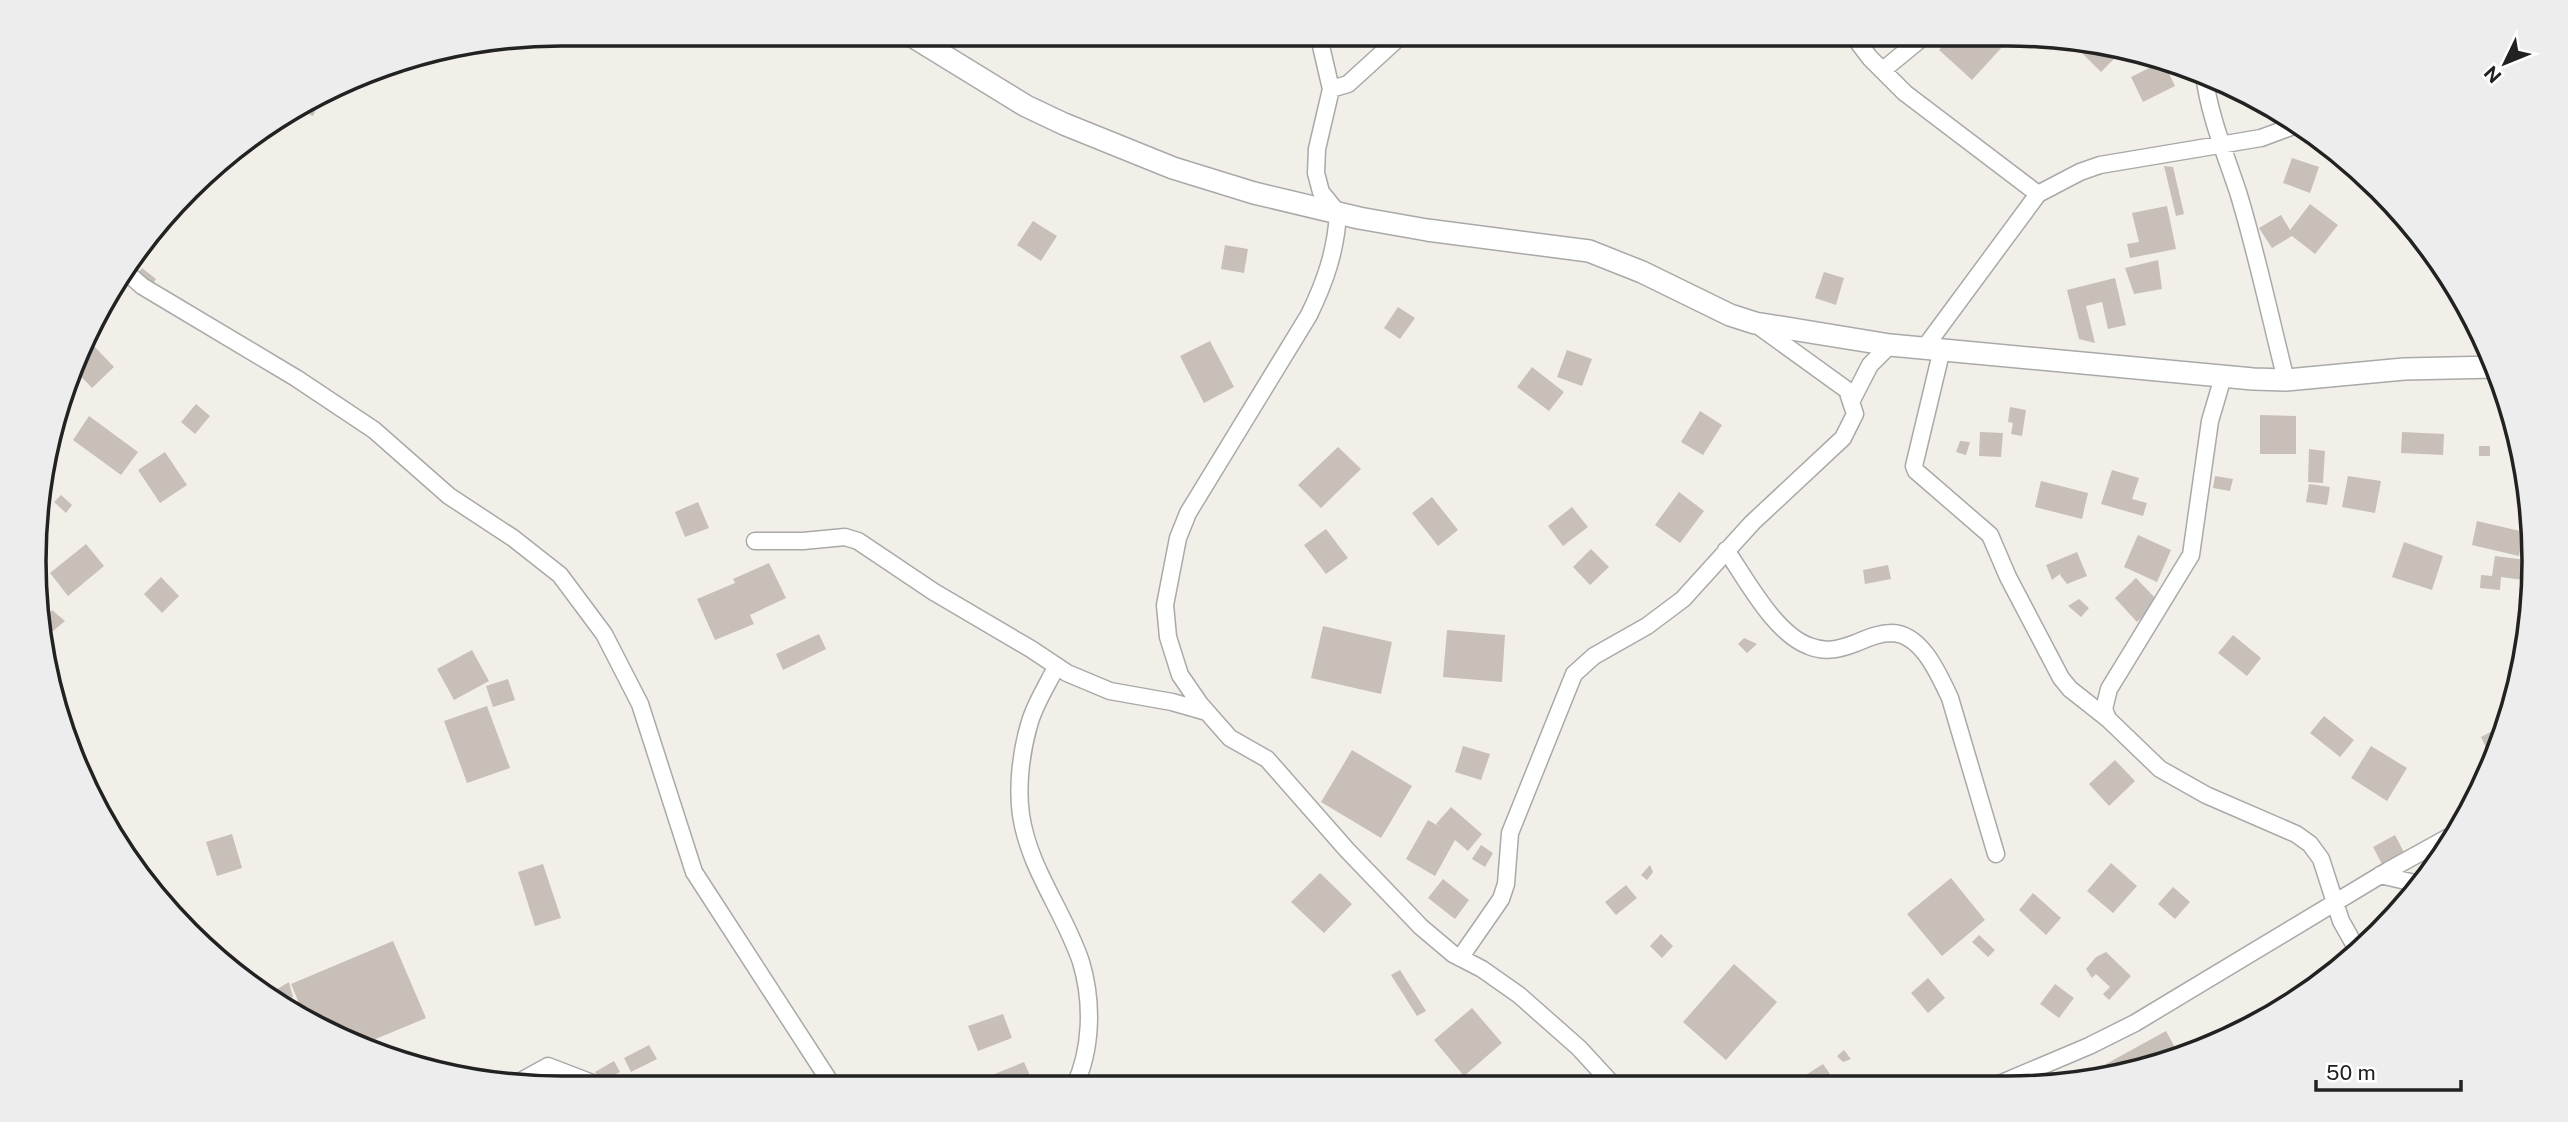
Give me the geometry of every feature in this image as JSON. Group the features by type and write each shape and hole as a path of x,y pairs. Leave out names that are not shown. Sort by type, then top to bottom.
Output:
{"street":[{"path":"928,46 1026,106 1063,124 1173,168 1254,193 1338,213 1427,230 1589,251 1642,272 1730,315 1755,323 1890,345 2223,377 2286,380 2404,369 2484,367"},
{"path":"1321,46 1331,89 1317,149 1316,173 1321,192 1338,213 1336,241 1330,264 1309,315 1188,513 1178,538 1165,605 1168,637 1181,675 1206,712 1230,738 1267,759 1347,850 1421,927 1460,958 1482,969 1519,995 1579,1048 1605,1076"},
{"path":"1331,89 1348,84 1390,46"},
{"path":"1861,46 1905,93 2038,194"},
{"path":"1883,70 1912,46"},
{"path":"2205,86 2220,145 2237,191 2286,380"},
{"path":"2287,128 2261,138 2100,165 2080,172 2038,194 1933,348 1914,466 1916,471 1986,530 2007,577 2061,678 2070,689 2108,719 2160,769 2188,786 2296,834 2310,844 2321,859 2342,921 2354,943"},
{"path":"131,276 142,286 296,378 374,430 449,496 513,538 560,575 604,634 640,705 694,872 826,1076"},
{"path":"1460,958 1500,899 1506,884 1510,833 1574,674 1594,656 1669,611 1683,599 1726,550 1843,438 1855,414 1847,390 1755,323"},
{"path":"1852,400 1870,366 1890,345"},
{"path":"2108,719 2105,709 2109,689 2191,555 2210,421 2223,377"},
{"path":"755,541 803,541 845,537 858,541 923,585 1031,649 1056,667 1110,691 1172,702 1206,712"},
{"path":"1726,550 1775,618 1803,643 1823,650 1834,650 1883,633 1895,633 1907,636 1921,648 1950,698 1996,854"},
{"path":"1056,667 1029,724 1021,769 1021,814 1036,869 1081,964 1089,1011 1083,1069 1080,1076"},
{"path":"2019,1076 2135,1023 2439,841"},
{"path":"2380,875 2410,882"},
{"path":"531,1075 548,1066 574,1076"}],"building":[{"path":"1943,46 2003,46 1972,80 1939,50"},
{"path":"2080,51 2116,57 2101,72"},
{"path":"2152,67 2168,71 2175,86 2143,102 2131,77"},
{"path":"317,108 313,116 307,113"},
{"path":"2292,158 2319,167 2310,193 2283,183"},
{"path":"2164,166 2173,167 2184,214 2176,216"},
{"path":"2310,204 2338,225 2315,254 2292,236 2272,248 2259,228 2281,215 2290,230"},
{"path":"2167,206 2176,249 2130,258 2127,244 2139,242 2132,213"},
{"path":"1033,221 1057,236 1041,261 1017,245"},
{"path":"1225,245 1248,249 1244,273 1221,269"},
{"path":"2158,260 2162,289 2134,294 2125,268"},
{"path":"142,268 156,279 149,289 135,278"},
{"path":"1824,272 1844,278 1836,305 1815,298"},
{"path":"2115,278 2126,325 2108,329 2102,302 2086,306 2095,343 2079,339 2067,290"},
{"path":"1398,307 1415,318 1400,339 1384,328"},
{"path":"1210,341 1234,387 1204,403 1180,356"},
{"path":"93,345 114,367 92,388 80,376"},
{"path":"1567,350 1592,359 1582,386 1557,377"},
{"path":"1532,367 1564,392 1549,411 1517,387"},
{"path":"196,404 210,416 195,434 181,422"},
{"path":"2010,407 2026,410 2022,436 2011,434 2013,423 2008,422"},
{"path":"1700,411 1722,425 1703,455 1681,442"},
{"path":"2260,415 2296,416 2296,454 2260,454"},
{"path":"89,416 138,452 121,475 73,440"},
{"path":"1980,432 2003,433 2001,457 1979,456"},
{"path":"2402,432 2444,434 2443,455 2401,453"},
{"path":"1960,441 1970,442 1966,455 1956,452"},
{"path":"2479,446 2490,446 2490,456 2479,456"},
{"path":"1338,447 1361,469 1321,508 1298,485"},
{"path":"2309,449 2325,451 2323,483 2308,482"},
{"path":"165,452 187,485 160,503 138,470"},
{"path":"2112,470 2139,478 2132,499 2147,503 2143,516 2101,504"},
{"path":"2215,476 2233,479 2230,491 2213,488"},
{"path":"2348,476 2381,481 2375,513 2342,507"},
{"path":"2041,481 2088,493 2082,519 2035,507"},
{"path":"2309,484 2330,487 2327,505 2306,502"},
{"path":"1679,492 1704,511 1680,543 1655,525"},
{"path":"61,495 72,505 66,513 54,502"},
{"path":"1432,497 1458,530 1438,546 1412,513"},
{"path":"698,502 709,528 685,537 675,512"},
{"path":"1572,507 1588,527 1563,546 1548,526"},
{"path":"2477,521 2521,531 2519,556 2472,545"},
{"path":"1326,529 1348,558 1326,574 1304,545"},
{"path":"2138,535 2171,550 2157,582 2124,567"},
{"path":"2404,542 2443,556 2432,590 2392,577"},
{"path":"86,544 104,566 68,596 50,573"},
{"path":"1591,549 1609,567 1590,585 1573,567"},
{"path":"2077,552 2087,576 2067,584 2061,573 2052,580 2046,565"},
{"path":"2495,556 2522,559 2521,580 2501,577 2500,590 2480,588 2481,575 2492,576"},
{"path":"769,563 786,598 750,615 754,624 715,640 697,599 735,583 733,579"},
{"path":"1888,565 1891,579 1865,584 1863,570"},
{"path":"161,577 179,596 162,613 144,594"},
{"path":"2136,578 2159,602 2137,622 2115,598"},
{"path":"2079,599 2089,608 2081,617 2068,606"},
{"path":"52,610 65,621 53,631 50,629 49,614"},
{"path":"1323,626 1392,642 1381,694 1311,678"},
{"path":"1447,630 1505,635 1502,682 1443,677"},
{"path":"819,634 826,649 783,670 776,654"},
{"path":"2233,635 2261,658 2247,676 2218,653"},
{"path":"1744,638 1757,644 1747,653 1738,644"},
{"path":"472,650 489,681 454,700 437,669"},
{"path":"508,679 515,700 493,707 486,686"},
{"path":"487,706 510,768 467,783 444,721"},
{"path":"2324,716 2354,740 2340,757 2310,733"},
{"path":"2494,730 2487,749 2481,737"},
{"path":"1463,746 1490,754 1481,780 1455,772"},
{"path":"2371,746 2407,768 2387,801 2351,778"},
{"path":"1352,750 1412,786 1381,838 1321,802"},
{"path":"2115,760 2135,781 2109,806 2089,784"},
{"path":"1451,807 1482,834 1468,851 1455,840 1435,876 1406,859 1428,820 1442,828 1436,824"},
{"path":"232,834 242,868 217,876 206,842"},
{"path":"2395,835 2406,856 2384,868 2373,847"},
{"path":"1481,845 1493,853 1485,867 1472,859"},
{"path":"2111,863 2137,886 2113,913 2087,891"},
{"path":"543,864 561,918 535,926 518,872"},
{"path":"1650,865 1653,872 1647,880 1641,875"},
{"path":"1320,873 1352,904 1324,933 1291,902"},
{"path":"1951,878 1985,920 1942,956 1907,914"},
{"path":"1443,879 1469,900 1455,919 1428,898"},
{"path":"1626,885 1637,898 1616,915 1605,902"},
{"path":"2173,887 2190,902 2175,919 2158,904"},
{"path":"2033,893 2061,918 2046,935 2019,910"},
{"path":"1661,934 1673,946 1662,958 1650,946"},
{"path":"1979,935 1995,950 1988,957 1972,942"},
{"path":"393,941 426,1018 373,1040 300,1005 291,984"},
{"path":"2106,952 2131,976 2109,1000 2103,994 2110,987 2096,974 2092,978 2086,969 2096,957"},
{"path":"1734,964 1777,1002 1726,1060 1683,1022"},
{"path":"1400,970 1426,1011 1417,1016 1391,975"},
{"path":"1928,978 1945,998 1928,1013 1911,993"},
{"path":"289,982 293,997 290,999 275,990"},
{"path":"2055,984 2074,998 2059,1018 2040,1004"},
{"path":"1472,1008 1502,1043 1464,1076 1434,1040"},
{"path":"1003,1014 1012,1038 978,1051 968,1026"},
{"path":"2166,1031 2175,1048 2108,1067 2106,1064"},
{"path":"649,1045 657,1059 631,1072 624,1058"},
{"path":"1844,1050 1851,1059 1843,1062 1837,1056"},
{"path":"614,1061 620,1072 612,1076 597,1076 595,1072"},
{"path":"1024,1062 1030,1076 990,1076"},
{"path":"1823,1064 1830,1074 1827,1076 1804,1076"}]}
